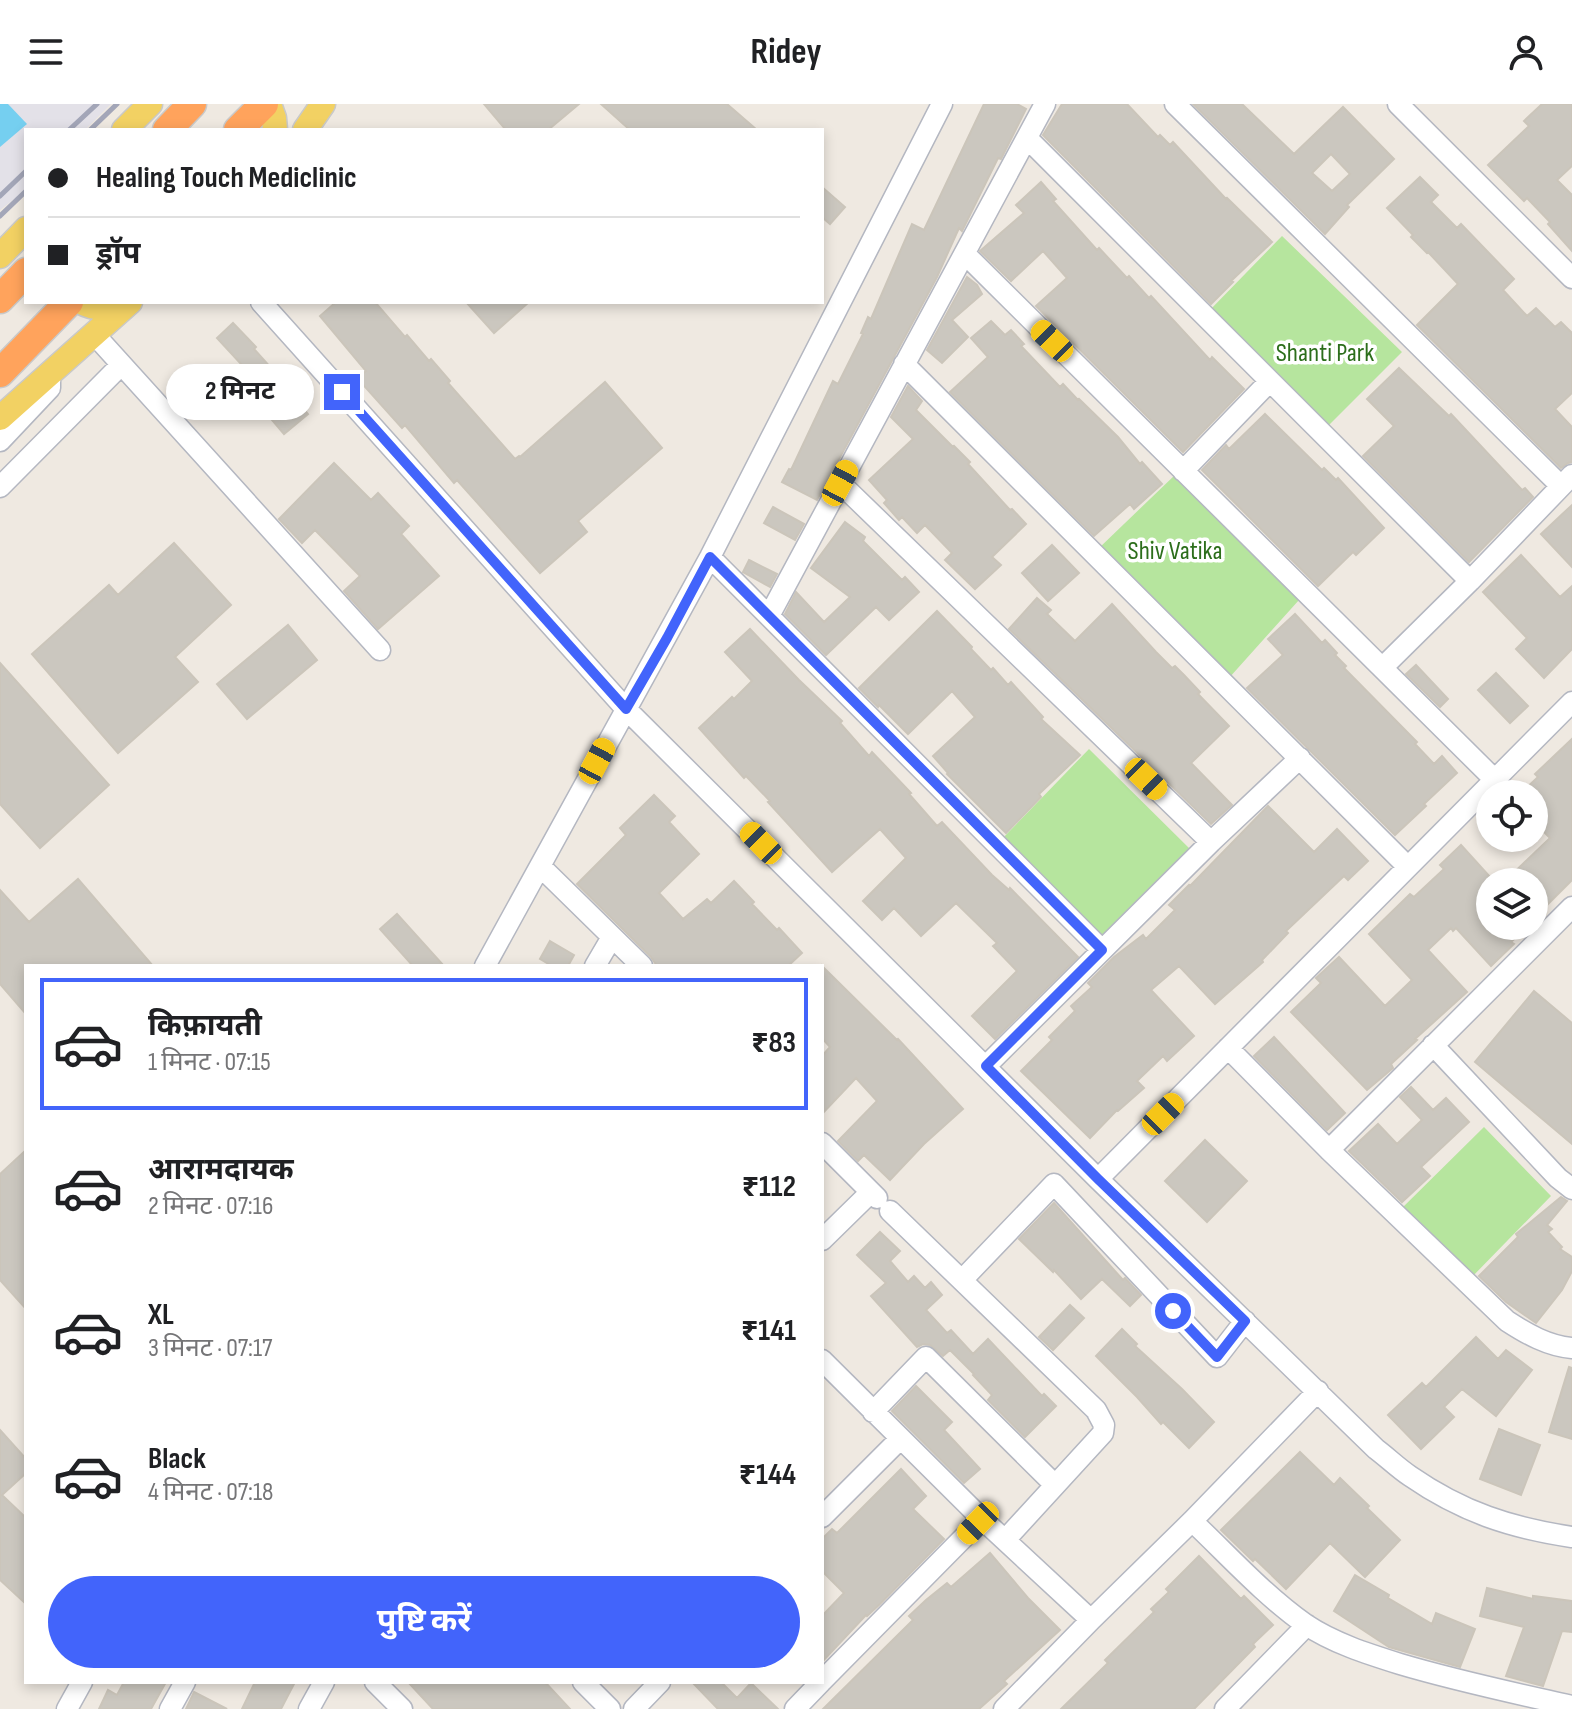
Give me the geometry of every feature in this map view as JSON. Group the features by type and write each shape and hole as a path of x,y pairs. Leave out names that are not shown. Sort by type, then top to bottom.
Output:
{"highway":[{"path":"169,128 192,104"},
{"path":"240,128 266,104"},
{"path":"0,299 24,274"},
{"path":"0,373 67,304"}],"main road":[{"path":"126,128 150,104"},
{"path":"266,104 274,118 275,128"},
{"path":"306,128 323,104"},
{"path":"2,252 24,231"},
{"path":"86,304 95,308 114,304"},
{"path":"0,418 128,304"}],"street":[{"path":"486,964 710,557 942,104"},
{"path":"769,616 1045,104"},
{"path":"1175,104 1566,481 1382,668"},
{"path":"1398,104 1572,278"},
{"path":"1027,138 1470,581"},
{"path":"965,254 1495,780 1572,702"},
{"path":"263,304 626,709 1098,1179 1387,1458 1409,1476 1484,1517 1532,1531 1572,1537"},
{"path":"94,334 380,650"},
{"path":"904,364 1408,867"},
{"path":"0,487 121,365"},
{"path":"0,441 50,388 50,373"},
{"path":"1183,471 1269,382"},
{"path":"840,483 1211,842"},
{"path":"710,557 1102,950"},
{"path":"986,1066 1300,758"},
{"path":"1098,1179 1476,799"},
{"path":"541,867 640,964"},
{"path":"1329,1150 1572,907"},
{"path":"596,964 612,937"},
{"path":"1433,1045 1558,1178 1572,1189"},
{"path":"1228,1048 1507,1321 1542,1340 1572,1348"},
{"path":"824,1145 1101,1417 1103,1433 1005,1540"},
{"path":"962,1280 1054,1184 1217,1357 1245,1321"},
{"path":"824,1239 879,1200"},
{"path":"873,1412 926,1357 1055,1485"},
{"path":"824,1362 982,1519 1091,1620"},
{"path":"1004,1709 1318,1391"},
{"path":"824,1515 900,1439"},
{"path":"824,1680 982,1519"},
{"path":"1192,1521 1278,1602 1307,1625 1343,1644 1454,1680 1572,1706"},
{"path":"1225,1709 1307,1625"},
{"path":"67,1709 81,1684"},
{"path":"170,1709 184,1684"},
{"path":"309,1709 323,1684"},
{"path":"377,1684 402,1709"},
{"path":"585,1684 610,1709"},
{"path":"634,1709 658,1684"},
{"path":"795,1709 820,1684"}],"shaded area":[{"path":"0,104 111,104 87,128 24,128 24,192 0,210"}],"green space":[{"name":"Shanti Park","path":"1282,236 1402,352 1325,429 1209,311"},
{"name":"Shiv Vatika","path":"1176,474 1299,600 1229,678 1098,549"},
{"path":"1089,749 1190,849 1102,938 1001,840"},
{"path":"1484,1127 1551,1196 1470,1279 1399,1211"}],"water":[{"path":"0,104 8,104 27,124 0,147"}],"building":[{"path":"484,104 579,104 550,128 504,128"},
{"path":"601,104 727,104 755,128 628,128"},
{"path":"984,104 1017,104 1026,109 962,231 959,228 937,277 817,500 782,482 791,470 833,381 838,384 868,317 871,319 912,224 924,230"},
{"path":"1062,104 1127,104 1158,137 1160,135 1170,145 1173,142 1226,199 1272,242 1211,304 1043,135"},
{"path":"1193,104 1242,104 1294,154 1343,107 1394,159 1347,205 1349,207 1325,234","holes":["1331,154 1350,174 1332,191 1312,173"]},
{"path":"1542,104 1572,104 1572,166 1557,180 1572,195 1572,251 1527,198 1524,201 1488,165 1529,126 1524,121"},
{"path":"1420,177 1438,195 1431,202 1457,228 1461,224 1514,279 1503,290 1527,316 1536,308 1555,327 1561,322 1572,333 1572,393 1555,409 1572,427 1572,462 1561,468 1417,325 1458,284 1387,208"},
{"path":"1041,182 1056,199 1053,201 1097,250 1099,248 1149,298 1151,296 1210,360 1212,357 1244,389 1183,452 1036,306 1067,278 1043,251 1011,281 980,251 1024,213 1016,205"},
{"path":"824,189 845,207 830,224 824,219"},
{"path":"967,277 982,294 952,320 968,337 942,363 927,350"},
{"path":"334,304 377,304 405,337 407,335 429,361 431,359 450,381 448,383 515,459 605,382 662,448 578,521 587,532 540,573 457,480 454,483 405,425 402,428 357,378 366,371 320,316"},
{"path":"468,304 527,304 494,333"},
{"path":"991,321 1005,335 1011,330 1024,344 1021,346 1060,387 1063,384 1079,399 1162,484 1134,509 1130,504 1094,536 950,392 988,357 971,338"},
{"path":"233,323 256,347 254,349 308,414 284,434 244,387 254,378 217,338"},
{"path":"1399,368 1449,416 1451,414 1522,490 1525,488 1533,497 1469,562 1363,456 1394,426 1367,399"},
{"path":"908,386 922,401 916,410 970,462 968,464 1026,524 992,557 1001,565 975,589 945,560 952,553 925,525 917,533 902,517 899,520 869,480 913,439 891,417"},
{"path":"1265,414 1322,470 1324,468 1336,480 1338,478 1384,528 1356,555 1353,552 1318,586 1202,470 1226,445 1229,449"},
{"path":"334,463 371,500 378,493 409,526 401,534 439,576 378,629 344,591 360,576 315,530 302,543 279,519"},
{"path":"1572,505 1572,567 1541,534"},
{"path":"773,507 804,524 795,540 764,523"},
{"path":"845,522 865,537 863,541 902,580 905,577 919,592 889,620 876,607 826,655 785,614 796,592 824,622 850,597 811,568"},
{"path":"174,543 231,605 175,657 198,682 118,753 32,654 109,585 118,595"},
{"path":"1052,545 1079,573 1048,601 1022,573"},
{"path":"1521,555 1560,597 1572,586 1572,649 1544,678 1516,649 1527,638 1483,592"},
{"path":"749,560 777,574 770,587 743,572"},
{"path":"1037,598 1051,610 1047,614 1075,641 1112,604 1172,668 1175,666 1184,675 1229,726 1191,763 1232,805 1211,824 1009,629"},
{"path":"937,611 991,670 993,668 1008,685 1011,682 1043,717 1041,719 1080,755 1039,794 1041,797 1006,833 933,756 975,717 952,691 908,734 859,688"},
{"path":"1295,614 1322,643 1325,640 1346,666 1344,668 1417,742 1415,744 1434,764 1442,756 1457,773 1395,835 1247,688 1283,655 1268,639"},
{"path":"288,625 317,660 247,719 217,684"},
{"path":"750,629 842,721 840,723 869,756 872,752 911,793 937,826 942,822 1078,957 995,1039 972,1016 1017,971 993,946 997,943 956,903 921,936 894,908 882,920 863,901 906,858 880,829 832,872 770,801 746,776 744,778 699,728 752,681 725,652"},
{"path":"0,663 109,785 40,848 0,804"},
{"path":"1416,665 1448,699 1440,707 1406,674"},
{"path":"1496,673 1528,706 1510,723 1478,690"},
{"path":"1572,739 1572,880 1548,904 1548,868 1519,868 1535,852 1548,852 1548,780 1535,780 1538,777 1535,774"},
{"path":"654,795 675,816 669,822 699,854 659,893 683,919 707,899 711,903 734,881 754,902 752,904 802,953 790,964 656,964 577,884 626,835 620,828"},
{"path":"1268,806 1314,852 1337,829 1368,861 1348,880 1344,876 1286,931 1288,933 1263,962 1215,1004 1179,966 1151,990 1194,1036 1167,1061 1163,1056 1137,1081 1144,1088 1090,1138 1021,1071 1075,1011 1071,1006 1092,987 1088,983 1114,957 1143,935 1146,939 1175,910 1169,905"},
{"path":"1461,845 1482,868 1476,868 1476,940 1513,940 1511,942 1514,944 1491,966 1456,928 1453,931 1451,928 1428,950 1467,992 1415,1039 1391,1064 1393,1068 1367,1090 1291,1012 1321,983 1316,978 1339,957 1385,1006 1412,980 1369,934 1410,894 1414,897 1444,869 1440,865"},
{"path":"78,879 151,964 24,964 24,1012 0,984 0,890 29,922"},
{"path":"397,914 442,964 411,964 380,929"},
{"path":"550,941 574,955 569,964 549,964 540,959"},
{"path":"824,968 898,1039 963,1109 890,1180 864,1155 858,1161 838,1141 877,1101 856,1078 824,1112 824,1054 830,1047 824,1040"},
{"path":"1534,991 1572,1023 1572,1144 1475,1062"},
{"path":"1274,1037 1345,1113 1327,1130 1254,1056"},
{"path":"1411,1087 1433,1110 1446,1098 1469,1122 1421,1167 1430,1176 1402,1202 1349,1151 1378,1124 1397,1144 1422,1120 1400,1097"},
{"path":"1205,1140 1247,1181 1207,1222 1165,1181"},
{"path":"24,1152 24,1307 0,1280 0,1174"},
{"path":"1561,1197 1567,1201 1547,1225 1552,1229 1548,1232 1562,1247 1560,1249 1572,1257 1572,1271 1562,1290 1536,1323 1506,1302 1479,1276 1518,1237 1516,1234"},
{"path":"1054,1203 1123,1280 1125,1278 1141,1295 1130,1306 1102,1279 1081,1299 1019,1239"},
{"path":"880,1232 900,1251 890,1261 908,1282 914,1276 925,1288 931,1282 942,1295 926,1310 947,1333 951,1330 973,1354 988,1339 1042,1396 1044,1394 1056,1406 1025,1437 988,1400 992,1395 950,1350 943,1356 930,1345 917,1347 871,1296 886,1283 857,1255"},
{"path":"1070,1305 1084,1318 1053,1350 1039,1337"},
{"path":"1122,1329 1137,1344 1135,1346 1214,1422 1189,1448 1163,1422 1161,1424 1096,1356"},
{"path":"1476,1337 1498,1359 1506,1350 1532,1370 1496,1416 1462,1389 1444,1407 1454,1417 1421,1449 1388,1415 1422,1383 1426,1387"},
{"path":"1569,1367 1572,1368 1572,1439 1549,1432"},
{"path":"916,1386 952,1422 944,1430 980,1469 964,1483 892,1411"},
{"path":"1499,1429 1540,1445 1521,1495 1480,1479"},
{"path":"0,1430 24,1457 24,1475 2,1495 24,1516 24,1602 0,1580"},
{"path":"1300,1452 1334,1485 1340,1478 1400,1540 1365,1577 1330,1543 1286,1589 1221,1530"},
{"path":"901,1469 926,1496 913,1509 944,1539 824,1660 824,1614 844,1593 824,1573 824,1537 832,1529 837,1533"},
{"path":"990,1553 1060,1630 1004,1681 1007,1684 979,1709 823,1709 913,1620 909,1616 926,1600 947,1583 951,1587"},
{"path":"1199,1556 1241,1599 1244,1596 1273,1625 1253,1644 1255,1647 1194,1709 1061,1709 1154,1612 1151,1609 1169,1592 1166,1589"},
{"path":"1355,1575 1432,1624 1436,1613 1475,1629 1460,1667 1389,1647 1334,1611"},
{"path":"1487,1588 1533,1599 1533,1596 1572,1601 1572,1632 1562,1631 1543,1686 1506,1676 1524,1627 1480,1616"},
{"path":"123,1684 165,1684 151,1709 99,1709 108,1690 117,1695"},
{"path":"254,1684 294,1684 281,1709 242,1709"},
{"path":"410,1684 547,1684 570,1709 433,1709"},
{"path":"694,1684 723,1684 737,1698 752,1684 778,1709 718,1709"},
{"path":"194,1692 227,1709 186,1709"}],"railway":[{"path":"71,128 97,104"},
{"path":"92,128 117,104"},
{"path":"0,196 24,173"},
{"path":"0,216 24,193"}],"route":[{"path":"342,392 626,709 710,557 1102,950 986,1066 1245,1321 1217,1357 1173,1311"}]}
